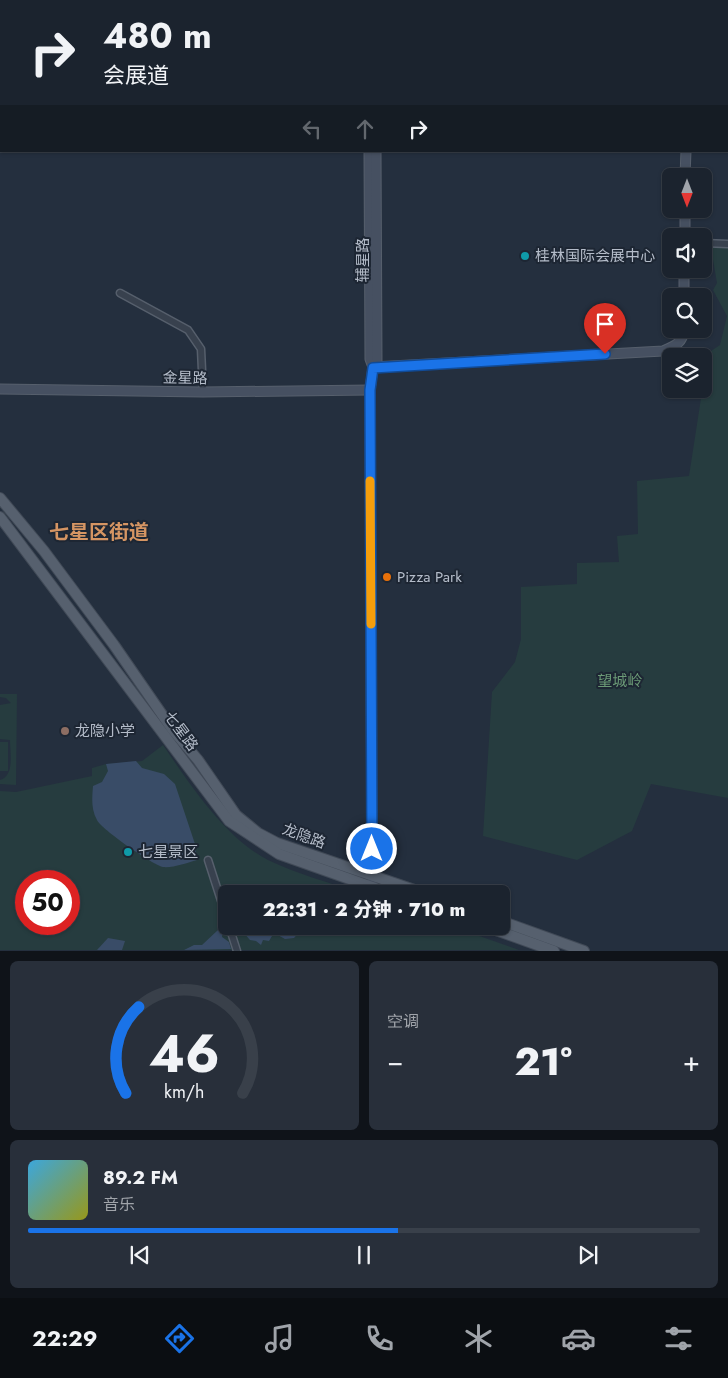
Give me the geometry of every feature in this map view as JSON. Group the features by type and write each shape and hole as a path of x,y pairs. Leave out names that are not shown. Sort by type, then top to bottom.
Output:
{"main road":[{"name":"辅星路","path":"369,152 370,359 373,368"},
{"name":"辅星路","path":"372,885 370,390 373,368 377,361 376,152"},
{"path":"686,152 686,168"},
{"path":"373,368 663,351 677,345 682,338"},
{"name":"金星路","path":"0,389 203,392 370,390"},
{"name":"七星路","path":"0,498 44,551 114,645 172,729 198,760 236,815 258,833"},
{"name":"七星路","path":"0,517 229,821 279,854 366,885"},
{"name":"龙隐路","path":"258,833 298,851 402,885"},
{"path":"510,924 584,950"},
{"path":"510,935 554,950"}],"street":[{"path":"712,243 728,244"},
{"path":"120,293 188,330 201,349 203,392"},
{"path":"208,860 218,891"},
{"path":"233,935 237,950"}],"green space":[{"name":"望城岭","path":"712,248 728,248 728,798 651,784 632,831 577,860 483,836 492,692 515,662 521,639 521,587 577,584 577,563 619,562 617,536 638,534 637,481 689,476 701,398 712,398 712,350 720,345 727,316 713,290 717,283"},
{"path":"0,694 17,694 16,785 0,784 0,780 8,774 11,757 10,740 0,739 0,705 11,703 6,698 0,697"},
{"path":"0,742 8,742 8,771 0,771"},
{"name":"七星景区","path":"163,745 196,792 237,838 268,860 335,885 218,885 218,935 476,935 519,950 0,950 0,791 16,792 92,776 92,768 106,764 142,761"}],"water":[{"path":"136,761 142,768 164,774 175,784 195,844 197,860 176,866 163,867 157,865 108,831 97,820 93,808 93,786 102,782 108,771 106,764"},
{"path":"218,930 218,935 222,935 222,937 229,942 231,949 184,950 194,945 202,945"},
{"path":"246,935 274,935 269,941 263,940 261,945 256,941 250,940"},
{"path":"278,935 297,935 294,938 285,939"},
{"path":"108,938 125,941 122,950 97,950"}],"slow traffic":[{"path":"370,481 371,624"}],"place":[{"name":"桂林国际会展中心","path":"525,256"},
{"name":"Pizza Park","path":"387,577"},
{"name":"龙隐小学","path":"65,731"},
{"name":"七星景区","path":"128,852"}],"district":[{"name":"七星区街道","path":"99,532"}],"route":[{"path":"372,849 370,390 373,368 605,354"}]}
